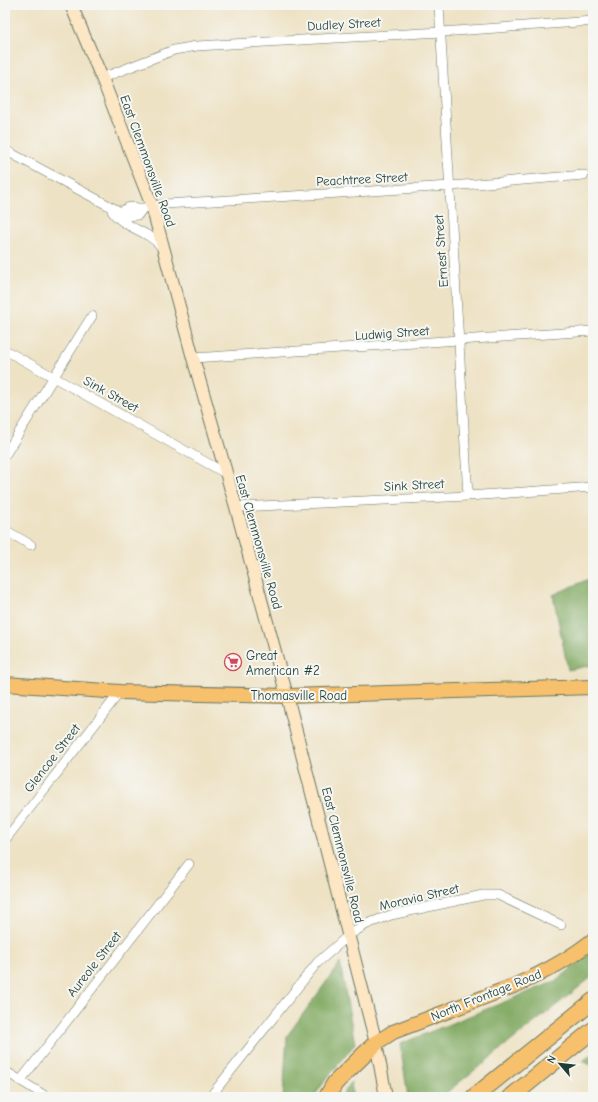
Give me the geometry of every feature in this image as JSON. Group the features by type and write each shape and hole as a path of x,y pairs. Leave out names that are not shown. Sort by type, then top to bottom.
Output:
{"highway":[{"path":"474,1097 593,1001"},
{"path":"510,1097 593,1030"},
{"path":"327,1097 335,1083 376,1043"}],"main road":[{"name":"East Clemmonsville Road","path":"72,5 102,78 147,207 164,250 287,696 376,1043 386,1097"},
{"name":"Thomasville Road","path":"5,684 120,692 287,696 593,687"},
{"name":"North Frontage Road","path":"376,1043 393,1032 516,985 561,962 593,940"}],"street":[{"name":"Ernest Street","path":"439,5 468,496"},
{"name":"Dudley Street","path":"102,78 174,50 198,46 441,32 593,21"},
{"name":"Peachtree Street","path":"5,150 128,216 138,215 147,207 226,200 450,186 584,175"},
{"path":"109,206 115,215 123,222 156,241 164,250"},
{"path":"5,455 92,316"},
{"name":"Ludwig Street","path":"193,358 593,332"},
{"name":"Sink Street","path":"5,350 226,473"},
{"name":"Sink Street","path":"236,507 468,496 593,487"},
{"path":"5,530 30,545"},
{"name":"Glencoe Street","path":"5,840 120,692"},
{"name":"Aureole Street","path":"21,1080 189,864"},
{"name":"Moravia Street","path":"210,1097 317,963 349,935 367,924 391,915 483,895 498,895 561,925"},
{"path":"5,1071 47,1097"}],"green space":[{"path":"593,577 593,665 568,670 553,595"},
{"path":"593,951 593,976 441,1097 408,1097 400,1044 556,981"},
{"path":"340,963 355,1044 324,1082 314,1097 283,1097 287,1036"},
{"path":"593,1053 593,1066 583,1061"},
{"path":"351,1082 353,1097 341,1097"}],"place":[{"name":"Great American #2","path":"233,662"}]}
